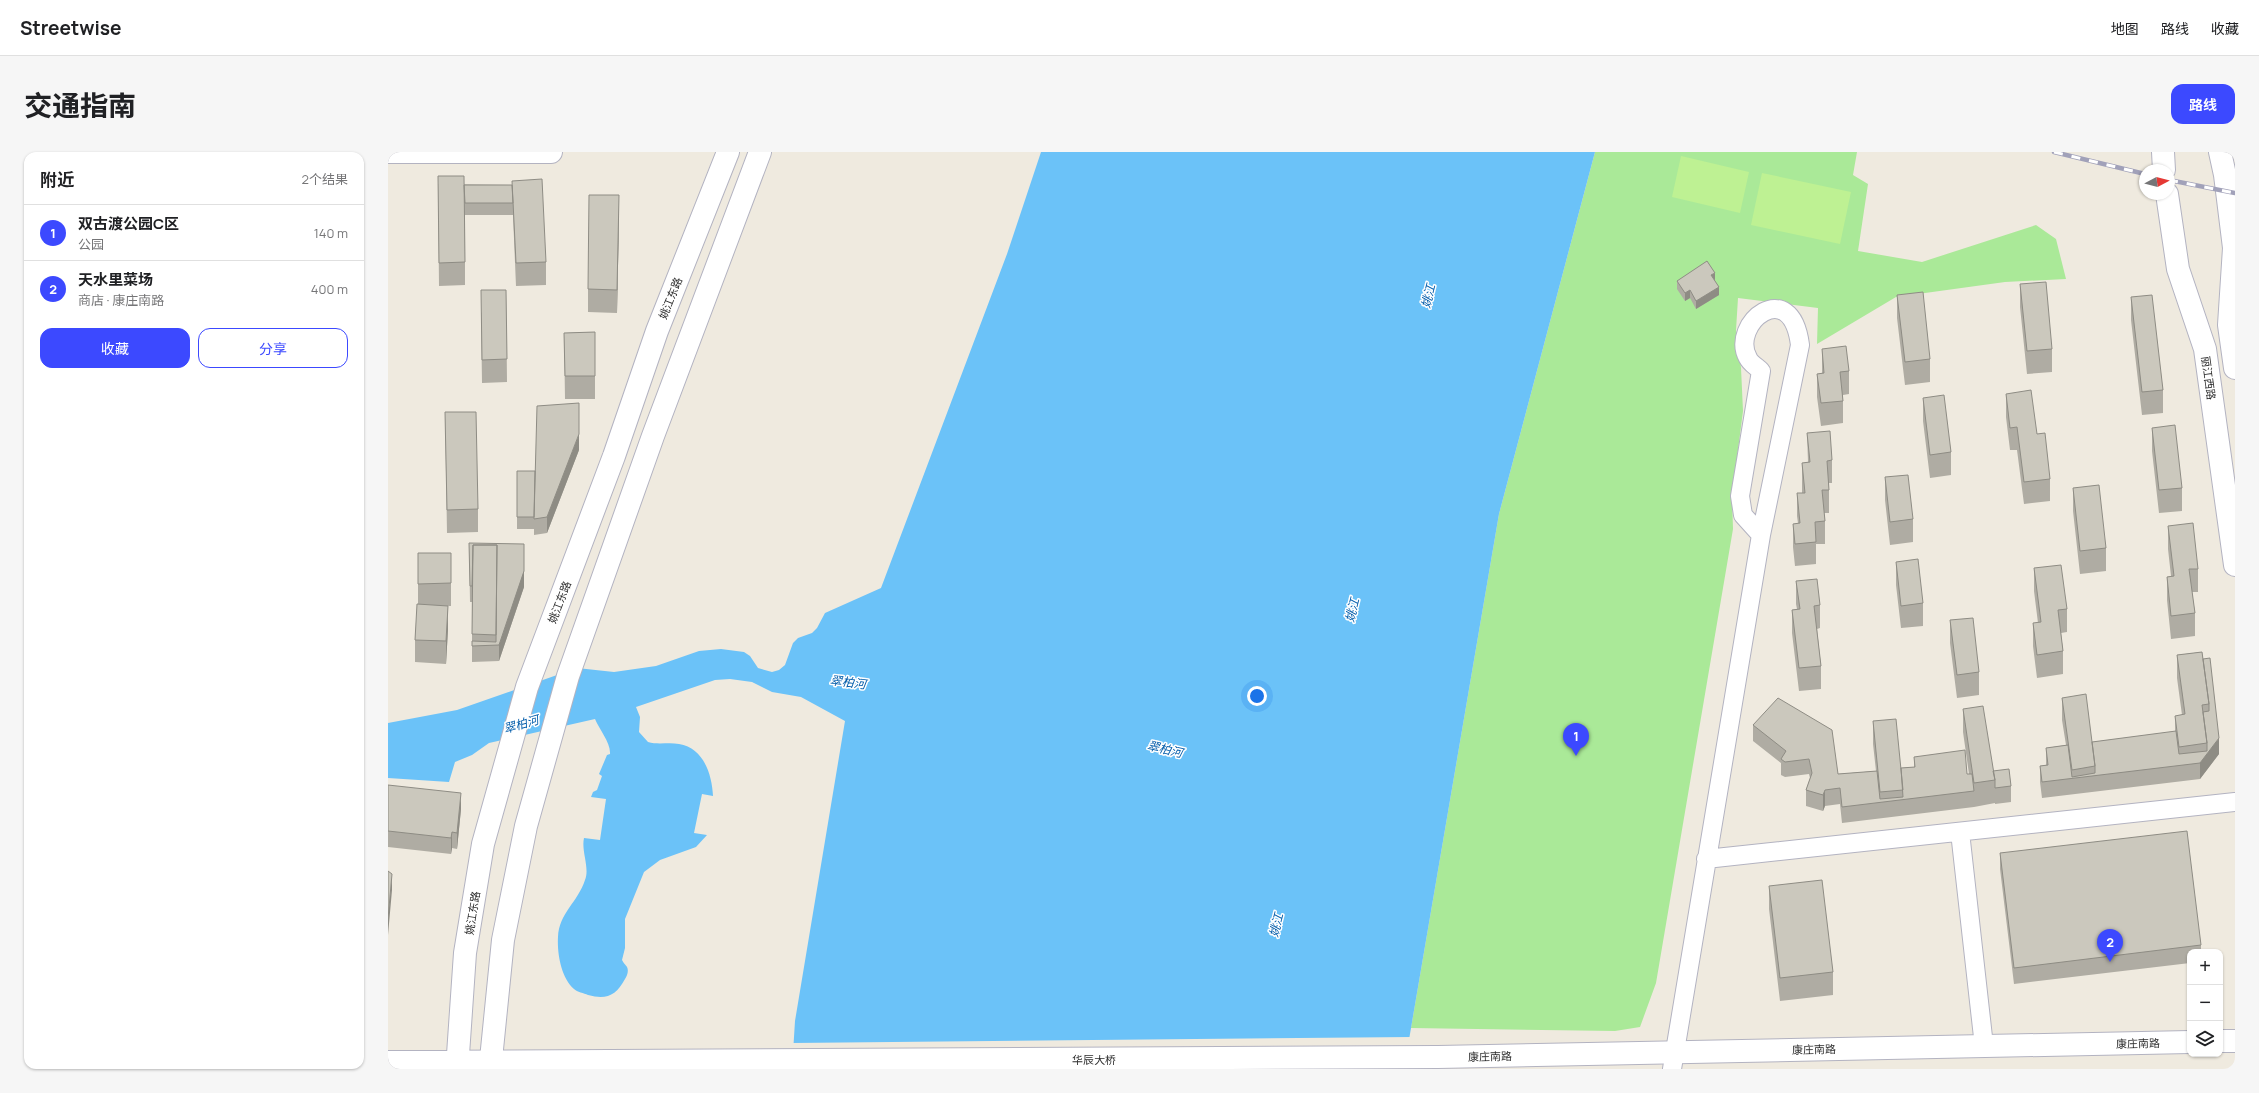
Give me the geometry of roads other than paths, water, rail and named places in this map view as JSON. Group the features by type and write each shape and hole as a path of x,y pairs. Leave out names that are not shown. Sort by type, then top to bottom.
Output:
{"main road":[{"path":"388,152 551,152"},
{"path":"490,1066 503,940 526,826 568,676 653,436 758,156 729,152"},
{"name":"姚江东路","path":"457,1066 466,952 483,844 527,687 614,456 657,331 729,152"},
{"path":"2163,152 2164,164"},
{"path":"2220,152 2225,175 2234,248 2229,324 2235,368"},
{"name":"丽江西路","path":"2168,200 2178,269 2205,349 2235,565"},
{"path":"2223,1041 2235,1041"},
{"name":"康庄南路","path":"1438,1057 1673,1060 1984,1046 2187,1042"},
{"name":"华辰大桥","path":"388,1062 457,1066 490,1066 749,1061 1438,1057"}],"street":[{"path":"1673,1060 1761,535 1800,345 1798,331 1791,316 1780,309 1768,310 1758,315 1751,323 1746,334 1745,350 1748,358 1761,371 1740,496 1743,516 1761,535"},
{"path":"1706,859 2235,802"},
{"path":"1960,832 1984,1046"}],"water":[{"path":"1041,152 1595,152 1499,514 1404,1069 792,1069 795,1021 845,721 801,697 772,692 752,682 730,679 715,680 636,707 640,717 639,732 648,742 679,744 695,751 705,764 708,771 713,796 702,794 694,833 707,835 696,847 660,860 644,872 625,919 625,948 622,960 627,966 628,972 622,985 614,993 605,997 588,995 575,990 563,972 559,958 558,943 559,929 565,914 578,895 585,880 587,870 583,843 584,838 600,840 606,799 591,797 593,792 597,790 602,776 599,774 607,755 610,754 610,750 609,745 595,719 489,743 472,755 455,762 449,782 388,778 388,723 457,710 577,668 614,672 656,666 699,651 721,649 744,652 750,656 758,668 772,672 779,670 785,665 793,643 798,638 812,633 817,628 825,613 881,588 1007,254"}],"railway":[{"path":"2054,152 2139,173"},
{"path":"2175,181 2235,193"}],"place":[{"name":"双古渡公园C区","path":"1576,756"},
{"name":"天水里菜场","path":"2110,962"}],"water label":[{"name":"姚江","path":"1428,296"},
{"name":"姚江","path":"1352,610"},
{"name":"翠柏河","path":"848,682"},
{"name":"翠柏河","path":"521,724"},
{"name":"翠柏河","path":"1165,749"},
{"name":"姚江","path":"1276,925"}]}
